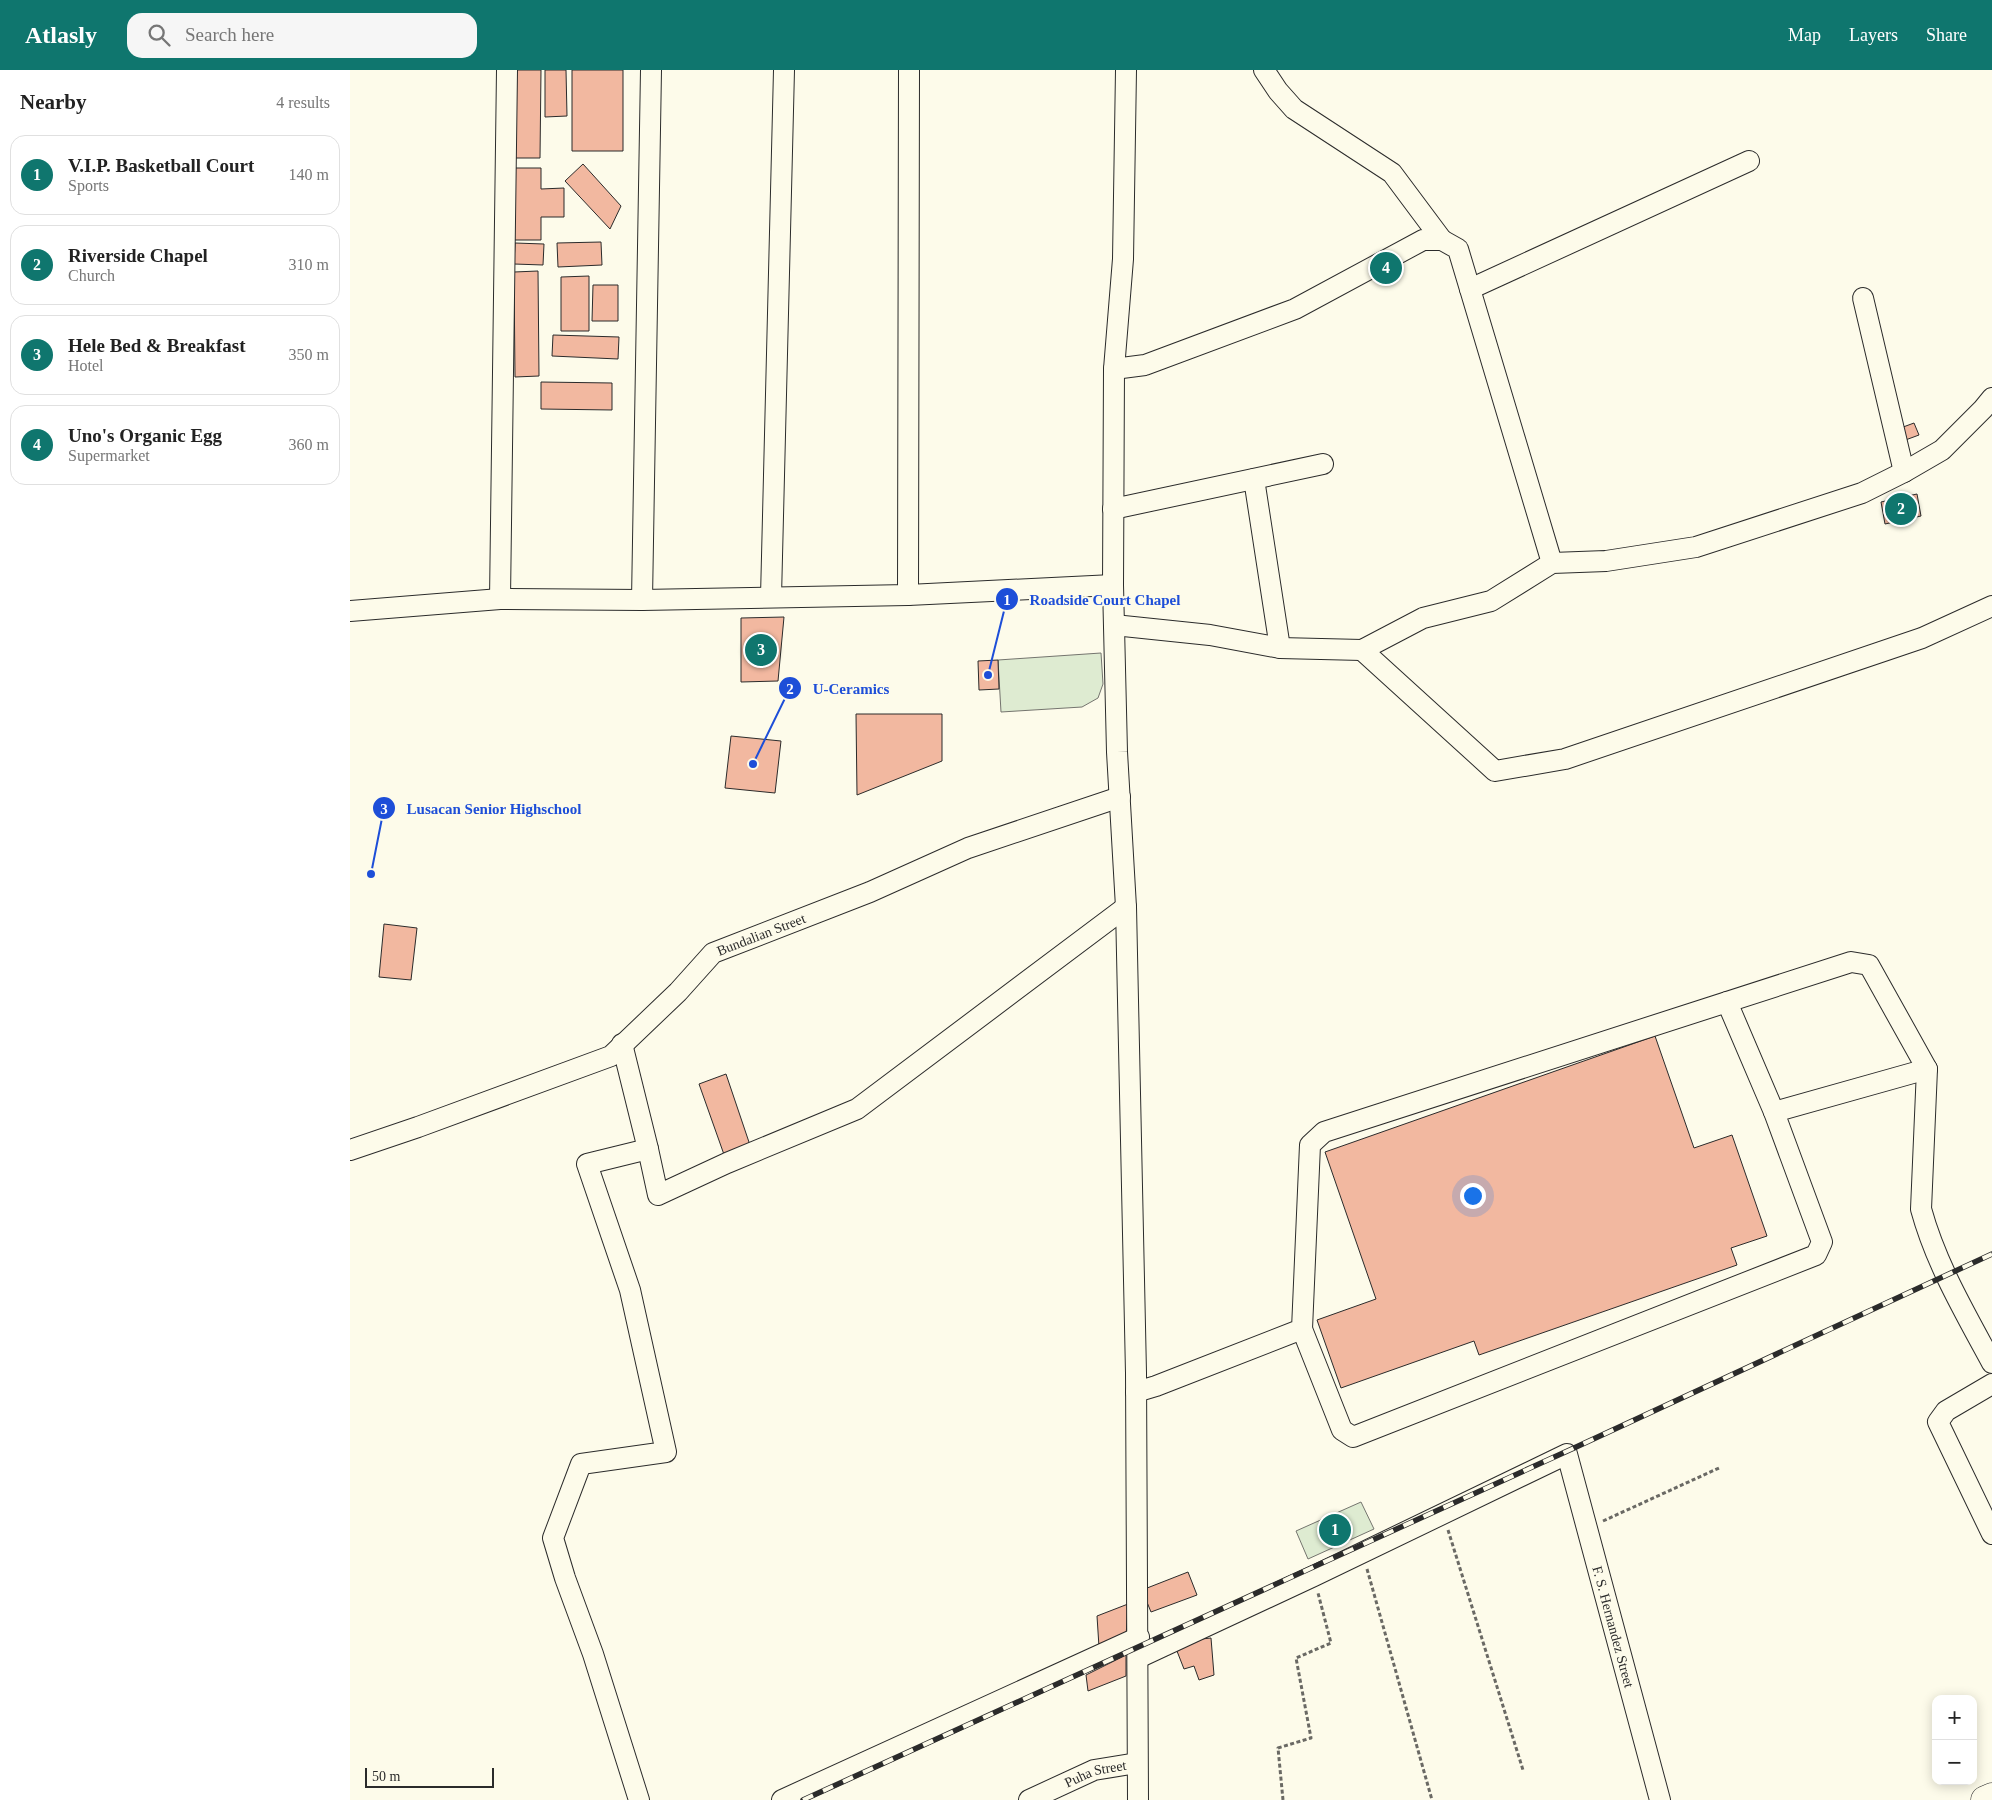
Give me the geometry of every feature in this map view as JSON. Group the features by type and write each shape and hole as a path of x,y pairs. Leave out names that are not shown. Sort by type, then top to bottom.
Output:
{"highway":[{"path":"1985,1800 1992,1797"}],"street":[{"path":"500,600 507,70"},
{"path":"642,600 651,70"},
{"path":"771,597 784,70"},
{"path":"908,595 909,70"},
{"path":"1126,70 1123,259 1114,369 1113,585 1117,752 1126,907 1136,1392 1139,1637 1138,1800"},
{"path":"1264,70 1278,91 1294,109 1392,173 1442,240 1458,250 1552,563"},
{"path":"1470,289 1749,161"},
{"path":"1114,369 1145,365 1295,309 1423,240 1442,240"},
{"path":"1863,298 1904,472"},
{"path":"1114,625 1210,636 1280,648 1362,650 1424,618 1491,601 1552,563 1606,561 1696,546 1862,493 1942,450 1984,409 1992,398"},
{"path":"1113,509 1323,464"},
{"path":"1254,479 1280,648"},
{"path":"350,611 500,600 642,600 908,595 1113,585"},
{"path":"1362,650 1495,771 1565,759 1922,638 1992,606"},
{"name":"Bundalian Street","path":"350,1150 611,1056 678,992 713,953 870,892 968,848 1120,797"},
{"path":"622,1044 658,1195 726,1163 753,1154 857,1109 1126,907"},
{"path":"1728,1002 1774,1112 1822,1242 1816,1255 1353,1437 1342,1430 1302,1329 1310,1145 1324,1132 1851,962 1869,965 1927,1069 1921,1209 1945,1275 1991,1358"},
{"path":"1774,1112 1927,1069"},
{"path":"639,1800 593,1654 565,1578 553,1538 582,1464 666,1452 630,1290 587,1164 648,1150"},
{"path":"1136,1392 1302,1329"},
{"path":"1992,1384 1946,1411 1938,1422 1992,1534"},
{"name":"F. S. Hernandez Street","path":"1442,1513 1567,1454 1660,1800"},
{"path":"1138,1658 1314,1576 1442,1513"},
{"path":"782,1800 1139,1637"},
{"name":"Puha Street","path":"1029,1800 1094,1770 1138,1763"}],"path":[{"path":"1587,1528 1719,1468"},
{"path":"1442,1513 1523,1770"},
{"path":"1362,1552 1432,1800"},
{"path":"1283,1800 1278,1748 1312,1738 1296,1658 1331,1644 1314,1576"}],"green space":[{"path":"1101,653 1103,684 1098,698 1082,707 1001,712 998,660"},
{"path":"1361,1502 1374,1529 1308,1559 1296,1531"}],"building":[{"path":"512,70 541,70 540,158 511,158"},
{"path":"545,70 566,70 567,116 545,117"},
{"path":"572,70 623,70 623,151 572,151"},
{"path":"583,164 621,206 610,229 565,181"},
{"path":"513,168 541,168 541,189 564,188 564,217 541,217 541,240 513,240"},
{"path":"601,242 602,265 558,267 557,243"},
{"path":"515,243 544,244 543,265 514,264"},
{"path":"538,271 539,376 515,377 514,272"},
{"path":"589,276 589,331 561,331 561,277"},
{"path":"593,285 618,285 618,321 592,321"},
{"path":"553,335 619,337 618,359 552,356"},
{"path":"541,382 612,383 612,410 541,409"},
{"path":"1914,423 1919,435 1900,442 1895,430"},
{"path":"1917,494 1921,516 1885,524 1881,502"},
{"path":"784,617 778,681 741,682 741,618"},
{"path":"998,660 999,689 979,690 978,661"},
{"path":"856,714 942,714 942,761 857,795"},
{"path":"731,736 781,741 775,793 725,788"},
{"path":"384,924 417,928 411,980 379,977"},
{"path":"1655,1036 1694,1148 1732,1135 1767,1236 1731,1248 1737,1265 1479,1355 1474,1341 1341,1388 1317,1320 1376,1299 1325,1152"},
{"path":"726,1074 753,1154 727,1163 699,1084"},
{"path":"1188,1572 1197,1595 1151,1612 1142,1590"},
{"path":"1128,1604 1126,1637 1099,1647 1097,1616"},
{"path":"1211,1638 1214,1675 1199,1680 1194,1666 1184,1669 1175,1646 1192,1640"},
{"path":"1126,1655 1126,1676 1088,1691 1086,1675"}],"railway":[{"path":"803,1800 1574,1448 1992,1254"}],"place":[{"name":"Uno's Organic Egg","path":"1386,268"},
{"name":"Riverside Chapel","path":"1901,509"},
{"name":"Hele Bed & Breakfast","path":"761,650"},
{"name":"Roadside Court Chapel","path":"988,675"},
{"name":"U-Ceramics","path":"753,764"},
{"name":"Lusacan Senior Highschool","path":"371,874"},
{"name":"V.I.P. Basketball Court","path":"1335,1530"}]}
